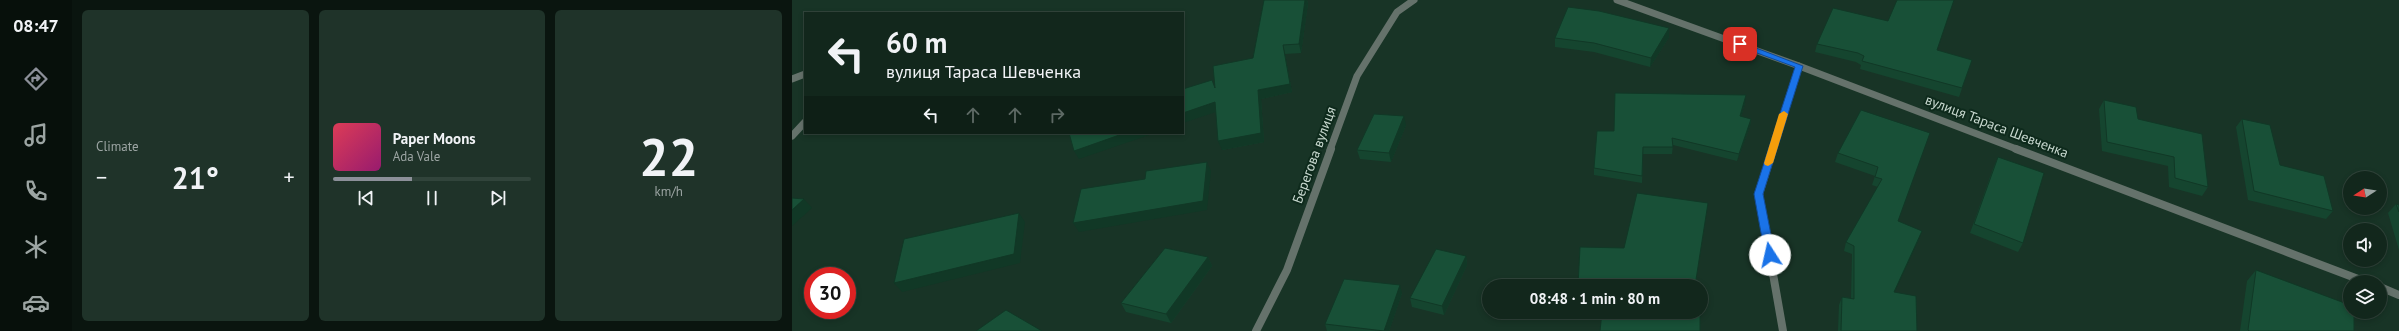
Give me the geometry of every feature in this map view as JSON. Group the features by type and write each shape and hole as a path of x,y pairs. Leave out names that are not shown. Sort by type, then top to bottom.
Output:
{"street":[{"name":"Берегова вулиця","path":"1256,331 1287,270 1357,76 1397,12 1414,0"},
{"name":"вулиця Тараса Шевченка","path":"1617,0 1799,66 2348,275"},
{"path":"1783,331 1758,194 1799,66"},
{"path":"792,79 804,74"},
{"path":"792,136 804,123"},
{"path":"2387,290 2399,295"}],"building":[{"path":"1264,0 1305,0 1299,44 1283,45 1290,84 1258,90 1261,133 1218,141 1215,102 1184,113 1184,89 1212,80 1215,88 1213,66 1253,58"},
{"path":"1897,0 1954,0 1937,50 1972,60 1962,88 1862,61 1864,56 1858,53 1817,44 1833,8 1888,21"},
{"path":"1568,7 1599,11 1669,28 1651,58 1594,43 1555,38"},
{"path":"1615,93 1746,95 1740,116 1751,119 1739,154 1672,138 1673,147 1643,147 1642,176 1594,168 1597,131 1614,131"},
{"path":"2104,100 2136,107 2138,119 2202,134 2208,187 2175,178 2174,157 2107,142"},
{"path":"1861,110 1930,133 1898,221 1922,231 1894,292 1916,296 1917,331 1841,331 1842,297 1854,299 1854,246 1846,242 1882,179 1875,177 1878,167 1838,153"},
{"path":"1374,114 1404,116 1389,153 1357,150"},
{"path":"2242,119 2270,125 2280,165 2324,176 2333,211 2254,191"},
{"path":"1069,134 1122,134 1074,151"},
{"path":"1998,157 2044,173 2023,243 1974,224"},
{"path":"1207,162 1203,201 1073,223 1081,189 1145,179 1146,171"},
{"path":"1637,193 1708,203 1696,279 1578,279 1580,247 1624,248"},
{"path":"792,198 804,199 792,210"},
{"path":"2396,204 2399,205 2399,212"},
{"path":"1019,213 1014,254 894,283 904,239"},
{"path":"1165,248 1208,257 1166,314 1121,303"},
{"path":"1436,249 1466,256 1442,306 1410,298"},
{"path":"2256,270 2343,302 2343,319 2354,319 2354,331 2248,330"},
{"path":"1344,279 1400,285 1384,331 1325,324"},
{"path":"1006,310 1042,331 976,331"},
{"path":"1601,319 1700,319 1700,331 1600,331"}],"slow traffic":[{"path":"1768,163 1784,114"}],"route":[{"path":"1740,44 1799,66 1758,194 1770,255"}]}
